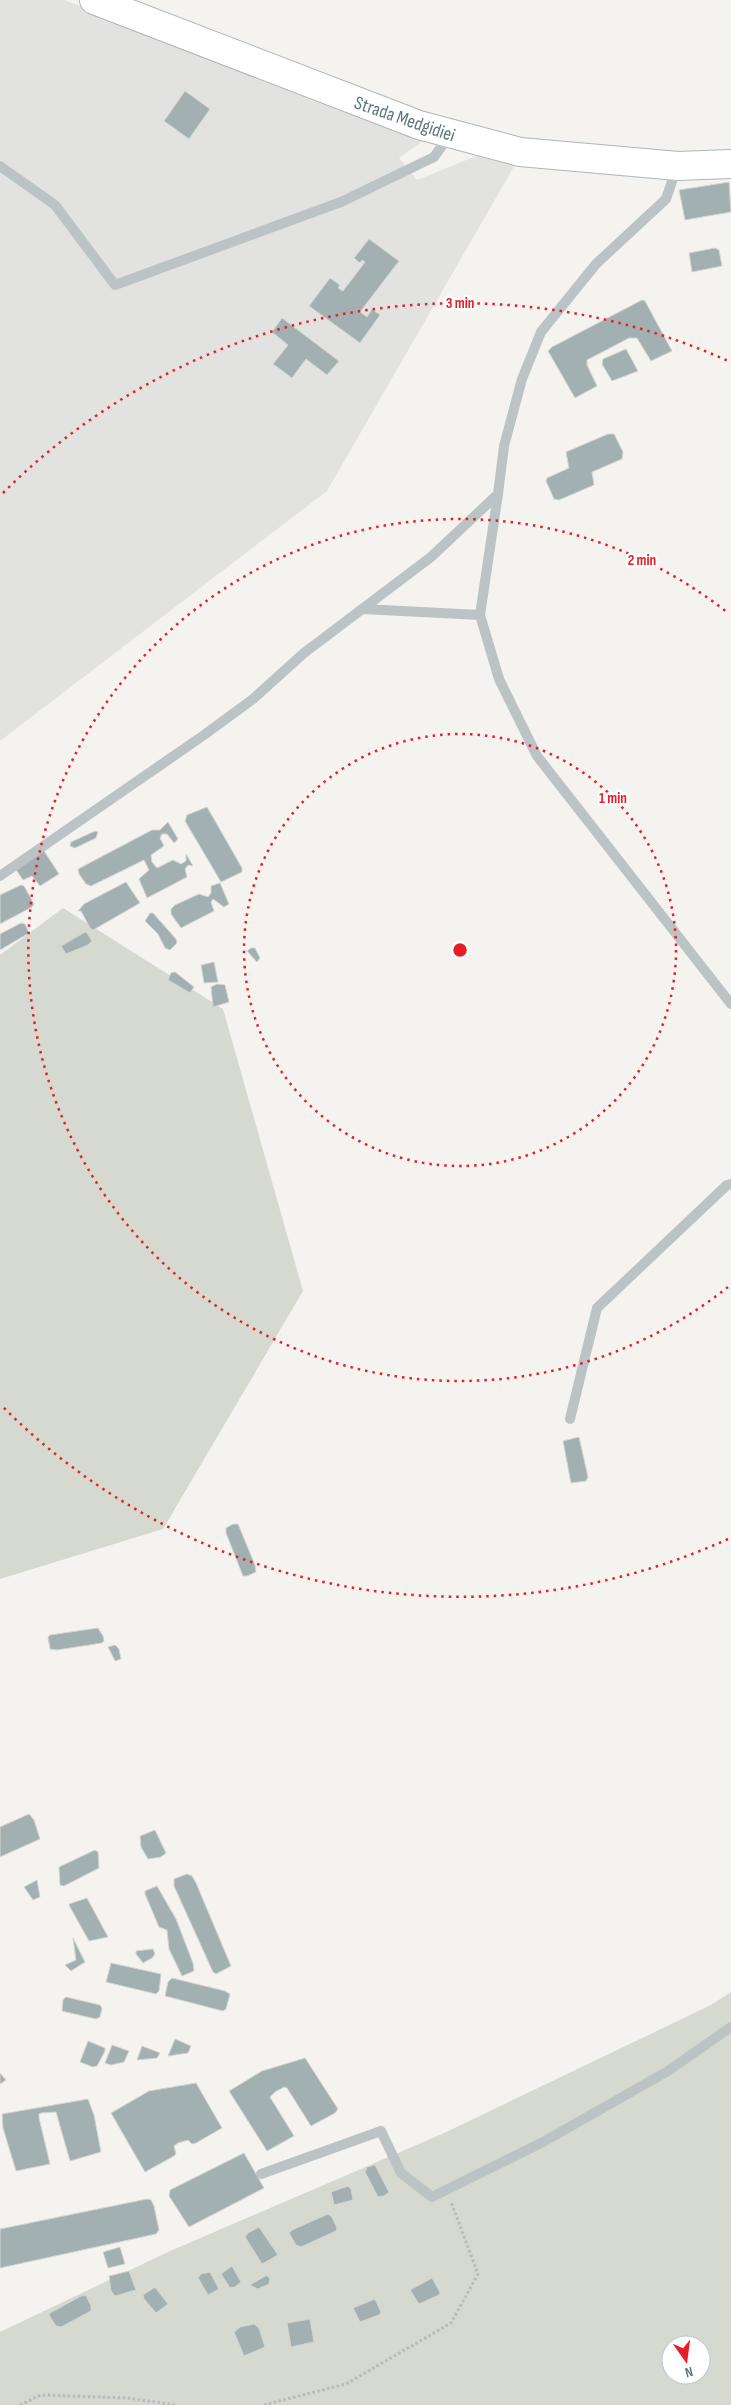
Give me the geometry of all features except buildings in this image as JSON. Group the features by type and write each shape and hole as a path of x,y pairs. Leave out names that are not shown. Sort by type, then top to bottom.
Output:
{"main road":[{"name":"Strada Medgidiei","path":"94,0 419,125 451,135 520,152 678,166 731,164"}],"lane":[{"path":"0,166 55,205 115,285 341,202 434,157 451,135"},
{"path":"678,166 666,199 596,264 541,332 522,379 504,446 480,615 499,679 537,756 731,1004"},
{"path":"0,876 204,735 252,699 304,653 431,558 498,494"},
{"path":"363,609 480,615"},
{"path":"570,1418 597,1308 726,1185 731,1184"},
{"path":"261,2174 381,2131 401,2173 432,2197 543,2142 668,2071 731,2027"}],"path":[{"path":"264,2405 346,2384 451,2323 478,2274 447,2190"},
{"path":"20,2405 41,2395 127,2398 176,2405"}],"shaded area":[{"path":"0,0 64,0 301,86 424,140 399,158 417,180 481,154 519,158 327,491 0,741"},
{"path":"63,908 223,1009 303,1291 163,1529 0,1579 0,955"},
{"path":"731,1992 731,2405 0,2405 0,2332 168,2252 442,2134 711,2005"}]}
